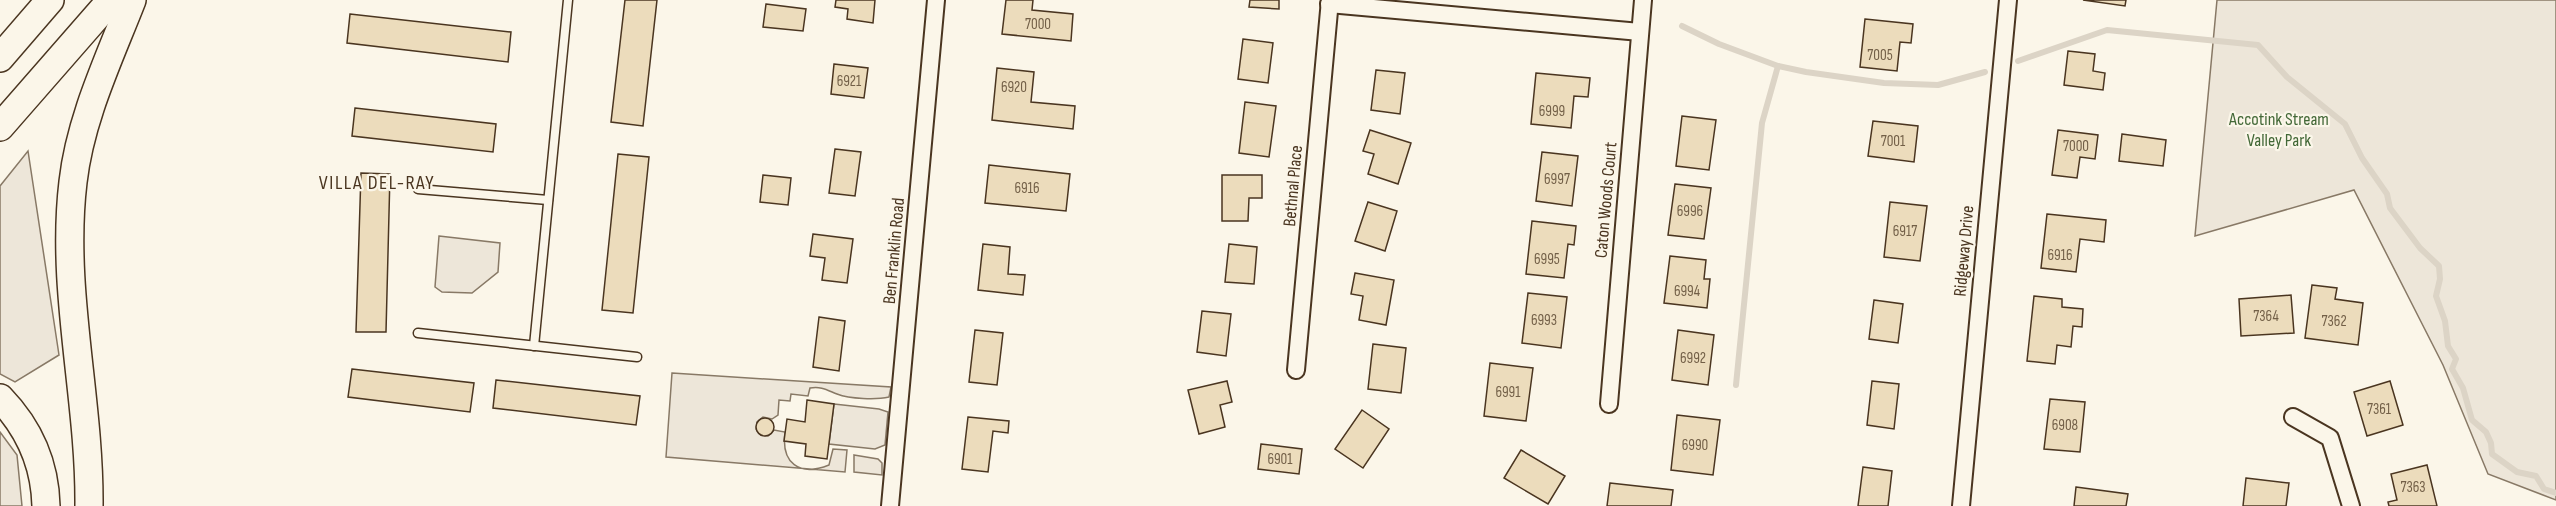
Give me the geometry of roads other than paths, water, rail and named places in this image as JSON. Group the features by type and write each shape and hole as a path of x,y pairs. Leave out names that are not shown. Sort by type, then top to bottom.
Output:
{"main road":[{"path":"0,58 50,0"},
{"path":"0,127 111,0"},
{"path":"89,506 86,424 72,275 71,202 86,121 132,0"},
{"path":"0,398 19,420 36,449 46,506"}],"street":[{"name":"Ben Franklin Road","path":"890,506 936,0"},
{"name":"Caton Woods Court","path":"1609,404 1643,0"},
{"name":"Ridgeway Drive","path":"1961,506 2008,0"},
{"name":"Bethnal Place","path":"1296,370 1330,2 1640,32"},
{"path":"2294,417 2330,438 2351,506"}],"lane":[{"path":"534,346 568,0"},
{"path":"418,189 548,200"},
{"path":"418,333 637,357"}],"waterway":[{"path":"1682,26 1719,44 1778,66 1806,72 1884,83 1938,85 1985,72"},
{"path":"2018,61 2107,30 2258,45 2287,77 2345,124 2362,158 2387,194 2390,208 2420,248 2439,266 2440,279 2436,296 2445,321 2448,346 2456,359 2452,369 2463,388 2472,420 2486,432 2491,443 2492,454 2517,472 2536,476 2544,489 2556,493"},
{"path":"1736,385 1762,123 1778,66"}],"district":[{"name":"VILLA DEL-RAY","path":"377,183"}],"park label":[{"name":"Accotink Stream Valley Park","path":"2279,129"}]}
